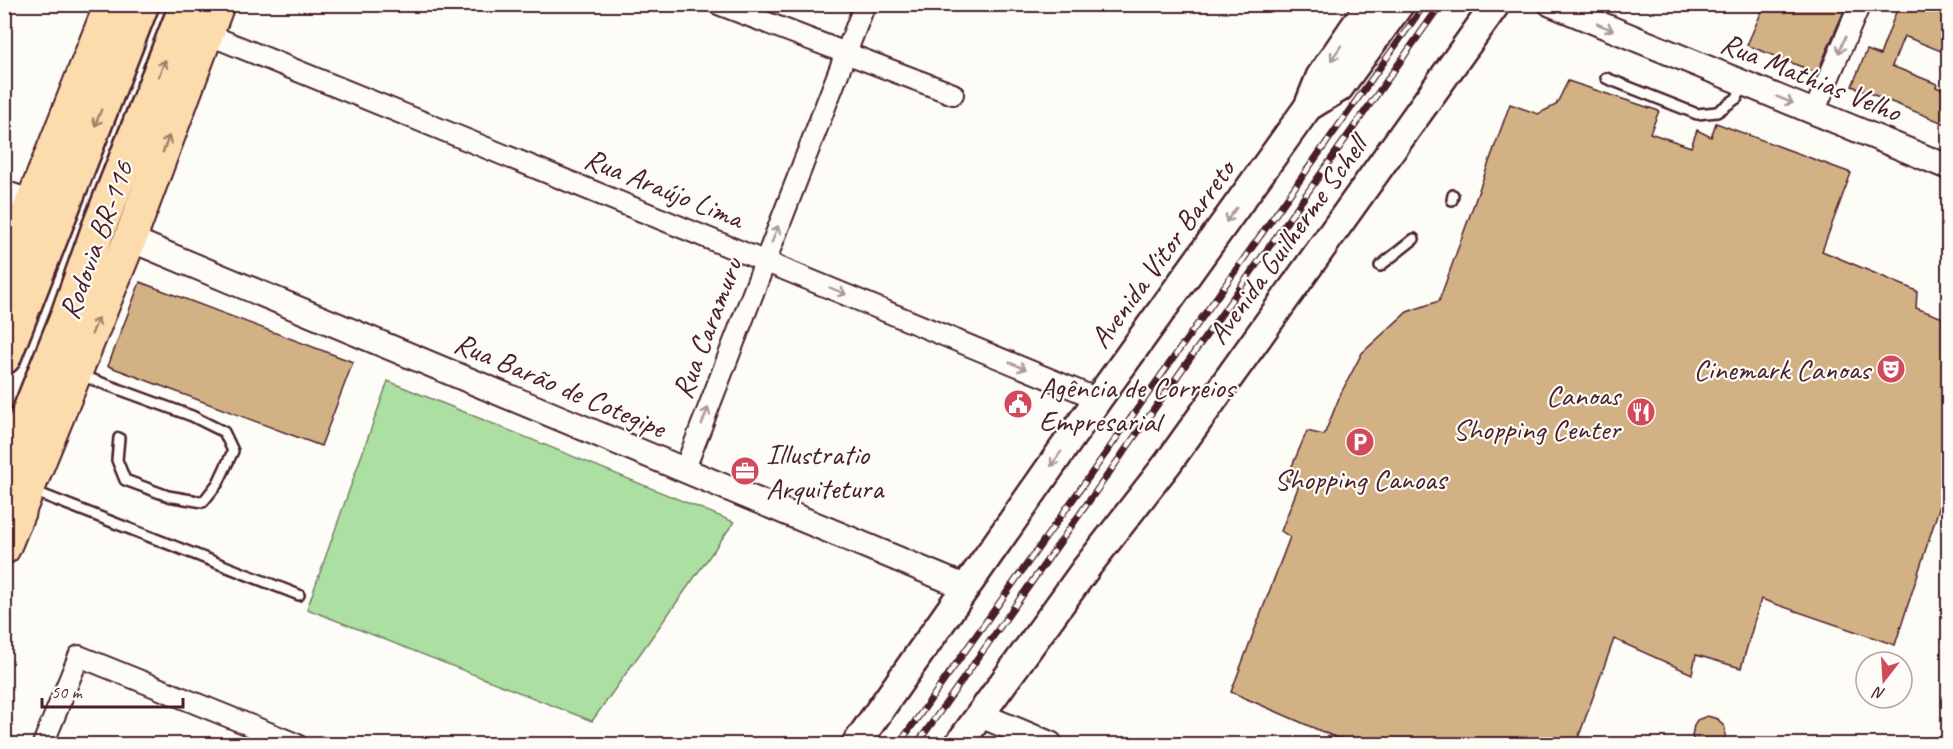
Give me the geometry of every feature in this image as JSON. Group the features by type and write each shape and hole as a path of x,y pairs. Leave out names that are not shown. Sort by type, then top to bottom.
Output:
{"highway":[{"name":"Rodovia BR-116","path":"4,357 142,4"},
{"name":"Rodovia BR-116","path":"21,480 66,320 98,230 186,4"},
{"path":"4,339 24,306"}],"main road":[{"path":"4,277 18,198 111,4"},
{"path":"4,548 21,480 75,373 130,239 218,4"},
{"name":"Avenida Vitor Barreto","path":"856,744 1098,399 1308,107 1320,76 1370,4"},
{"path":"1308,107 1339,88 1400,4"},
{"name":"Avenida Guilherme Schell","path":"959,744 1087,567 1168,463 1496,4"}],"street":[{"path":"718,4 953,94"},
{"name":"Rua Caramuru","path":"684,471 865,4"},
{"name":"Rua Mathias Velho","path":"1551,4 1948,167"},
{"path":"1814,112 1860,4"},
{"name":"Rua Araújo Lima","path":"207,34 1098,399"},
{"name":"Rua Barão de Cotegipe","path":"130,239 965,587"},
{"path":"43,744 79,656 296,744"},
{"path":"980,715 1050,744"}],"lane":[{"path":"1606,78 1697,114 1717,112 1737,98 1743,83"},
{"path":"1380,266 1414,239"},
{"path":"75,373 192,417 224,432 233,451 218,483 203,502 168,496 126,480 117,460 119,438"},
{"path":"21,480 299,595"}],"green space":[{"path":"388,381 734,522 592,721 307,609"}],"building":[{"path":"1765,4 1847,4 1817,73 1747,45"},
{"path":"1899,4 1920,4 1948,17 1948,54 1904,36 1892,66 1937,84 1936,87 1948,92 1948,125 1852,86 1867,50 1880,55"},
{"name":"Canoas Shopping Center","path":"1568,81 1659,111 1650,133 1691,147 1697,130 1711,137 1716,123 1851,173 1822,251 1917,291 1916,308 1948,320 1948,480 1895,645 1761,599 1741,668 1696,655 1692,674 1614,639 1576,744 1355,744 1231,692 1290,537 1281,531 1299,485 1286,480 1307,431 1324,435 1341,393 1362,353 1407,312 1439,301 1510,104 1538,114 1556,105"},
{"path":"140,282 353,362 321,446 108,366"},
{"path":"1707,716 1718,719 1725,728 1725,739 1722,744 1695,744 1692,736 1694,725 1697,720"}],"railway":[{"path":"899,744 1425,4"},
{"path":"917,744 1441,4"}],"place":[{"name":"Cinemark Canoas","path":"1891,369"},
{"name":"Agência de Correios Empresarial","path":"1018,404"},
{"name":"Canoas Shopping Center","path":"1641,412"},
{"name":"Shopping Canoas","path":"1360,442"},
{"name":"Illustratio Arquitetura","path":"745,471"}]}
